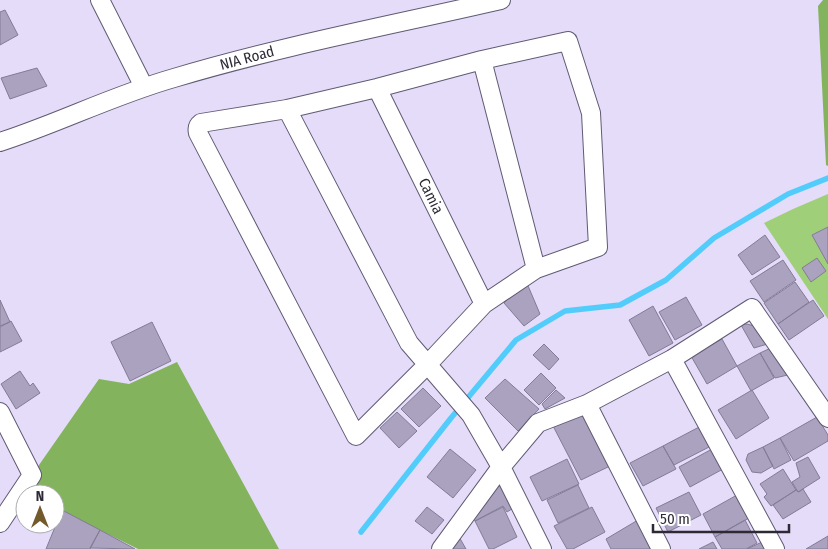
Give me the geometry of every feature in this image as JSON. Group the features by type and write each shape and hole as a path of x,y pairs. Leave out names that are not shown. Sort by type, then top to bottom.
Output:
{"street":[{"path":"100,0 144,87"},
{"name":"NIA Road","path":"2,137 144,87 281,49 501,0"},
{"path":"568,41 592,113 598,247 536,269 484,304 427,365 356,436 197,129 201,123 287,109 378,88 482,60 568,41"},
{"path":"482,60 536,269"},
{"name":"Camia","path":"378,88 484,304"},
{"path":"287,109 409,343 471,415 501,467 542,549"},
{"path":"441,549 501,467 538,423 587,404 672,359 752,308 828,418"},
{"path":"672,359 775,549"},
{"path":"587,404 661,549"},
{"path":"0,412 32,475 0,523"}],"green space":[{"path":"823,0 828,0 828,166 826,165 818,6"},
{"path":"828,194 828,319 764,223"},
{"path":"177,362 279,549 138,549 65,513 65,484 29,484 32,475 99,379 129,384"}],"building":[{"path":"5,10 18,35 0,45 0,12"},
{"path":"37,68 47,86 10,99 1,78"},
{"path":"828,227 828,264 812,235"},
{"path":"765,235 780,257 752,275 738,255"},
{"path":"817,258 826,271 811,282 802,268"},
{"path":"783,260 796,280 764,302 750,281"},
{"path":"526,281 540,314 524,326 504,303"},
{"path":"795,282 809,302 778,324 764,303"},
{"path":"686,297 702,325 675,340 659,312"},
{"path":"0,300 10,322 0,326"},
{"path":"813,300 824,316 789,340 778,324"},
{"path":"653,306 673,343 649,356 629,320"},
{"path":"11,321 22,341 0,352 0,327"},
{"path":"152,322 171,361 130,381 111,342"},
{"path":"747,324 758,327 771,343 754,348 741,325"},
{"path":"722,339 737,366 707,384 691,356"},
{"path":"544,344 559,359 549,370 533,355"},
{"path":"773,347 792,374 775,378 760,353"},
{"path":"760,353 774,378 751,391 737,366"},
{"path":"20,371 30,386 33,383 40,393 16,409 1,384"},
{"path":"541,373 556,388 539,405 524,390"},
{"path":"505,379 539,409 518,431 485,398"},
{"path":"423,388 441,406 419,427 401,409"},
{"path":"556,390 565,398 545,409 542,404"},
{"path":"752,390 769,418 736,439 718,410"},
{"path":"581,409 610,466 581,480 552,424"},
{"path":"397,412 417,431 399,448 380,428"},
{"path":"817,417 828,435 828,441 794,461 780,438"},
{"path":"701,426 711,446 674,465 663,446"},
{"path":"780,438 791,460 774,469 763,447"},
{"path":"663,446 676,469 643,486 630,463"},
{"path":"763,447 773,466 761,473 752,472 746,460 748,454"},
{"path":"450,449 476,470 453,498 427,477"},
{"path":"712,449 723,469 690,487 679,467"},
{"path":"808,457 820,478 798,492 792,482 800,477 796,463"},
{"path":"567,459 579,484 542,501 530,477"},
{"path":"783,469 796,490 771,506 764,497 767,494 760,484"},
{"path":"578,485 589,508 558,523 547,500"},
{"path":"494,486 503,486 515,507 507,512 503,506 475,521 471,514"},
{"path":"803,489 811,502 783,519 773,505 796,490 799,492"},
{"path":"689,492 701,515 668,532 656,508"},
{"path":"737,495 749,518 715,537 703,514"},
{"path":"427,507 444,520 432,534 415,521"},
{"path":"503,507 517,537 493,549 489,549 475,521"},
{"path":"592,507 605,532 573,549 567,549 554,526"},
{"path":"65,512 100,530 90,549 46,549 52,534 65,534"},
{"path":"638,520 653,549 611,549 606,539"},
{"path":"745,520 757,543 746,549 722,549 715,537"},
{"path":"100,530 135,549 90,548"},
{"path":"458,535 466,549 448,549"},
{"path":"828,536 828,549 806,549"},
{"path":"713,542 717,549 699,549"},
{"path":"762,542 765,549 747,549"}],"waterway":[{"path":"361,532 451,418 516,340 565,311 620,305 666,280 714,238 788,194 828,178"}]}
